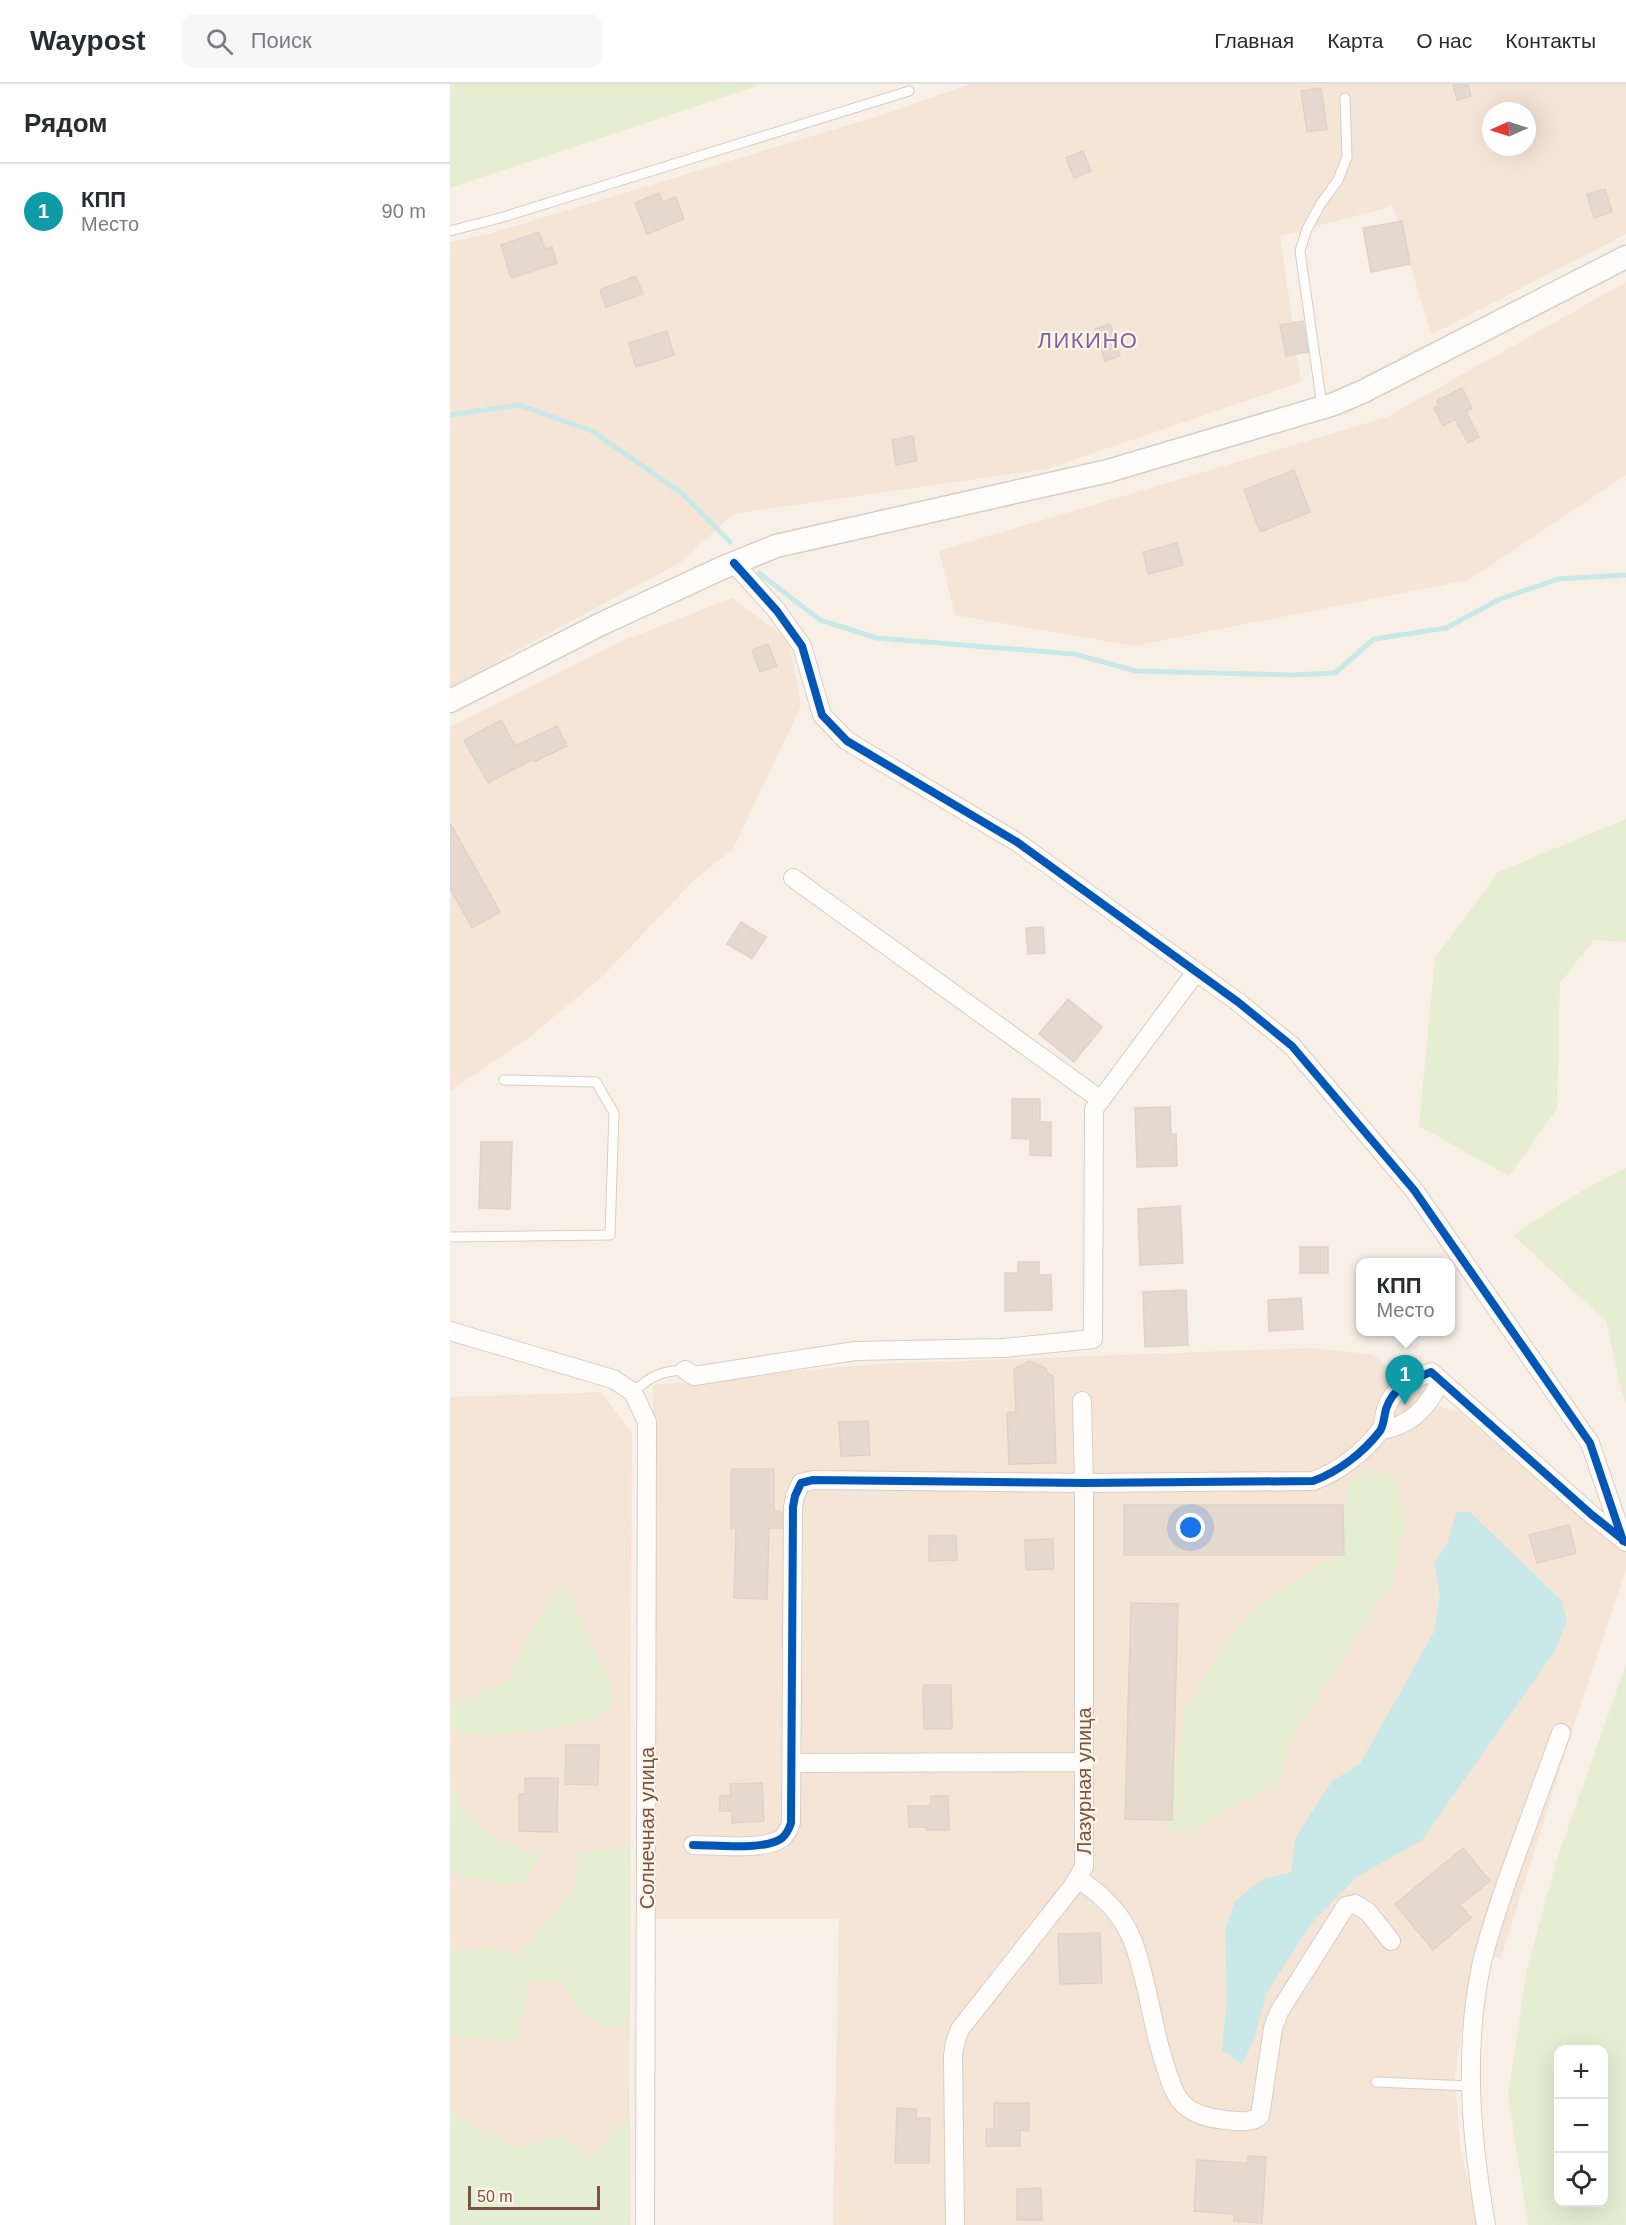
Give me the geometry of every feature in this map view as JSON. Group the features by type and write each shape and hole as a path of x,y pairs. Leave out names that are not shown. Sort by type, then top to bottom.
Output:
{"street":[{"path":"450,701 599,625 776,546 1108,471 1322,408 1364,391 1506,316 1626,257"},
{"path":"734,563 777,611 802,646 822,715 847,741 1017,842 1238,1002 1292,1046 1414,1190 1590,1443 1625,1541"},
{"path":"793,878 1101,1100"},
{"path":"685,1370 694,1376 855,1351 1003,1348 1093,1339 1094,1109 1196,972"},
{"path":"450,1331 613,1379 633,1392"},
{"path":"1436,1376 1625,1541"},
{"path":"1381,1430 1399,1426 1419,1412 1430,1399 1436,1376"},
{"path":"693,1845 760,1845 780,1840 788,1833 791,1823 793,1507 801,1483 813,1480 1084,1483 1313,1481 1329,1475 1346,1464 1381,1430 1388,1403 1400,1387 1436,1376"},
{"name":"Солнечная улица","path":"633,1392 644,1413 648,1432 645,2225"},
{"name":"Лазурная улица","path":"955,2225 953,2056 960,2029 1078,1879 1084,1867 1082,1401"},
{"path":"1486,2225 1477,2171 1471,2086 1482,1961 1502,1897 1561,1733"},
{"path":"792,1763 1084,1762"},
{"path":"1078,1879 1097,1891 1113,1908 1131,1939 1156,2034 1169,2078 1176,2093 1191,2110 1220,2119 1254,2121 1260,2116 1273,2028 1279,2012 1346,1906 1354,1904 1368,1912 1391,1941"}],"lane":[{"path":"450,231 500,218 909,91"},
{"path":"1322,408 1300,251 1307,229 1320,205 1338,180 1347,157 1345,98"},
{"path":"450,1237 610,1235 614,1113 596,1082 504,1080"},
{"path":"633,1392 649,1378 668,1371 685,1370"},
{"path":"1376,2082 1471,2086"}],"shaded area":[{"path":"970,84 1626,84 1626,234 1431,335 1393,206 1280,236 1301,382 1047,469 733,514 681,562 450,687 450,242 488,234 879,116"},
{"path":"1626,282 1626,475 1469,580 1134,646 955,615 939,551 1387,417"},
{"path":"732,598 789,640 801,706 733,849 694,880 603,976 531,1036 450,1091 450,727 622,641"},
{"path":"1308,1348 1372,1354 1440,1407 1459,1412 1626,1552 1626,1570 1576,1719 1501,1958 1473,1953 1455,2077 1460,2146 1477,2225 833,2225 839,1919 653,1919 653,1385 873,1364"},
{"path":"601,1392 632,1433 629,2225 450,2225 450,1397"}],"green space":[{"path":"450,84 763,84 450,188"},
{"path":"1626,819 1626,942 1594,940 1560,983 1557,1109 1509,1176 1419,1126 1435,958 1498,872"},
{"path":"1626,1168 1626,1404 1606,1321 1513,1235 1583,1190"},
{"path":"1372,1470 1397,1477 1403,1522 1395,1577 1290,1740 1279,1782 1188,1832 1167,1832 1163,1818 1169,1809 1185,1709 1232,1634 1259,1604 1337,1556 1350,1480"},
{"path":"561,1584 571,1596 599,1662 612,1680 612,1708 590,1719 555,1728 481,1736 450,1727 450,1705 507,1682 522,1648"},
{"path":"1626,1664 1626,2225 1528,2225 1508,2095 1527,1969 1557,1859"},
{"path":"450,1779 461,1808 494,1837 540,1856 525,1884 498,1884 450,1872"},
{"path":"631,1848 630,2020 613,2030 576,2010 561,1979 529,1983 516,2042 450,2035 450,1951 494,1949 519,1954 571,1894 580,1853"},
{"path":"450,2113 516,2148 560,2136 591,2159 630,2113 631,2225 450,2225"}],"water":[{"path":"1456,1512 1470,1512 1561,1600 1567,1621 1554,1652 1422,1840 1357,1877 1311,1924 1267,1992 1254,2039 1242,2065 1222,2050 1227,1996 1225,1931 1235,1901 1261,1880 1291,1872 1296,1837 1332,1781 1360,1764 1434,1632 1440,1593 1434,1564 1448,1541"}],"building":[{"path":"1453,84 1468,84 1471,96 1457,100"},
{"path":"1321,88 1327,129 1307,132 1301,91"},
{"path":"1083,151 1091,171 1074,178 1066,158"},
{"path":"1605,189 1612,212 1594,218 1587,194"},
{"path":"659,193 662,202 676,197 684,219 647,234 635,203"},
{"path":"1402,221 1410,264 1371,272 1363,228"},
{"path":"539,232 545,249 552,247 557,263 511,278 501,245"},
{"path":"636,276 643,294 606,307 600,290"},
{"path":"1303,321 1308,352 1286,356 1280,325"},
{"path":"1110,324 1120,356 1105,361 1095,329"},
{"path":"667,331 674,355 636,367 629,343"},
{"path":"1462,388 1472,408 1466,411 1479,437 1468,443 1455,419 1443,426 1434,408 1438,406 1437,401"},
{"path":"913,436 917,461 896,465 892,440"},
{"path":"1294,470 1310,512 1260,532 1244,490"},
{"path":"1177,543 1183,565 1148,574 1143,552"},
{"path":"768,644 777,666 760,672 752,650"},
{"path":"501,720 515,746 557,726 567,746 534,762 533,759 488,783 464,740"},
{"path":"450,823 500,912 472,928 450,888"},
{"path":"741,922 766,937 752,959 727,944"},
{"path":"1043,927 1045,953 1028,954 1026,928"},
{"path":"1068,999 1102,1027 1074,1062 1039,1034"},
{"path":"1012,1099 1040,1099 1040,1122 1051,1122 1051,1156 1030,1155 1030,1139 1012,1138"},
{"path":"1170,1107 1171,1134 1176,1134 1177,1166 1137,1167 1135,1108"},
{"path":"481,1142 512,1142 510,1209 479,1208"},
{"path":"1180,1206 1183,1263 1140,1265 1138,1209"},
{"path":"1300,1247 1328,1247 1328,1273 1300,1273"},
{"path":"1018,1262 1039,1262 1039,1275 1051,1275 1052,1310 1005,1311 1005,1273 1018,1273"},
{"path":"1186,1290 1188,1345 1145,1347 1143,1292"},
{"path":"1301,1298 1303,1329 1269,1331 1268,1300"},
{"path":"1029,1361 1046,1368 1047,1373 1053,1376 1056,1463 1009,1464 1007,1413 1016,1412 1014,1369"},
{"path":"868,1421 870,1455 841,1456 839,1422"},
{"path":"731,1469 774,1469 774,1510 782,1512 782,1528 769,1528 767,1599 734,1598 736,1528 731,1528"},
{"path":"1124,1505 1343,1505 1344,1555 1124,1555"},
{"path":"1569,1525 1576,1553 1537,1563 1529,1535"},
{"path":"929,1536 956,1536 957,1560 929,1561"},
{"path":"1053,1539 1054,1569 1026,1570 1025,1540"},
{"path":"1131,1603 1178,1604 1172,1820 1125,1819"},
{"path":"923,1685 951,1685 952,1729 924,1729"},
{"path":"566,1745 599,1745 598,1785 565,1784"},
{"path":"525,1778 558,1778 557,1832 519,1831 519,1794 525,1794"},
{"path":"762,1783 764,1821 732,1823 732,1811 720,1811 720,1796 731,1795 730,1784"},
{"path":"931,1796 948,1796 949,1830 909,1827 908,1806 931,1806"},
{"path":"1463,1848 1490,1881 1460,1905 1471,1918 1433,1950 1395,1904"},
{"path":"1100,1933 1102,1983 1060,1984 1058,1934"},
{"path":"994,2103 1029,2103 1029,2131 1020,2130 1020,2146 986,2146 986,2129 994,2129"},
{"path":"897,2108 917,2109 916,2118 930,2118 929,2163 895,2163"},
{"path":"1248,2156 1266,2157 1262,2223 1234,2221 1234,2214 1194,2211 1197,2160 1248,2163"},
{"path":"1041,2188 1042,2220 1017,2220 1017,2189"}],"waterway":[{"path":"450,415 519,405 592,431 683,494 730,542"},
{"path":"759,573 820,620 877,638 1074,654 1136,671 1292,675 1335,673 1374,639 1446,628 1500,599 1558,579 1626,575"}],"cycle path":[{"path":"734,563 777,611 802,646 822,715 847,741 1017,842 1238,1002 1292,1046 1414,1190 1590,1443 1623,1541"},
{"path":"693,1845 764,1845 782,1838 791,1823 793,1507 801,1483 813,1480 1084,1483 1313,1481 1341,1467 1366,1447 1381,1429 1386,1409 1393,1395 1404,1385 1431,1372 1592,1515 1626,1542"}],"place":[{"name":"КПП","path":"1405,1405"}],"district":[{"name":"ЛИКИНО","path":"1088,340"}]}
